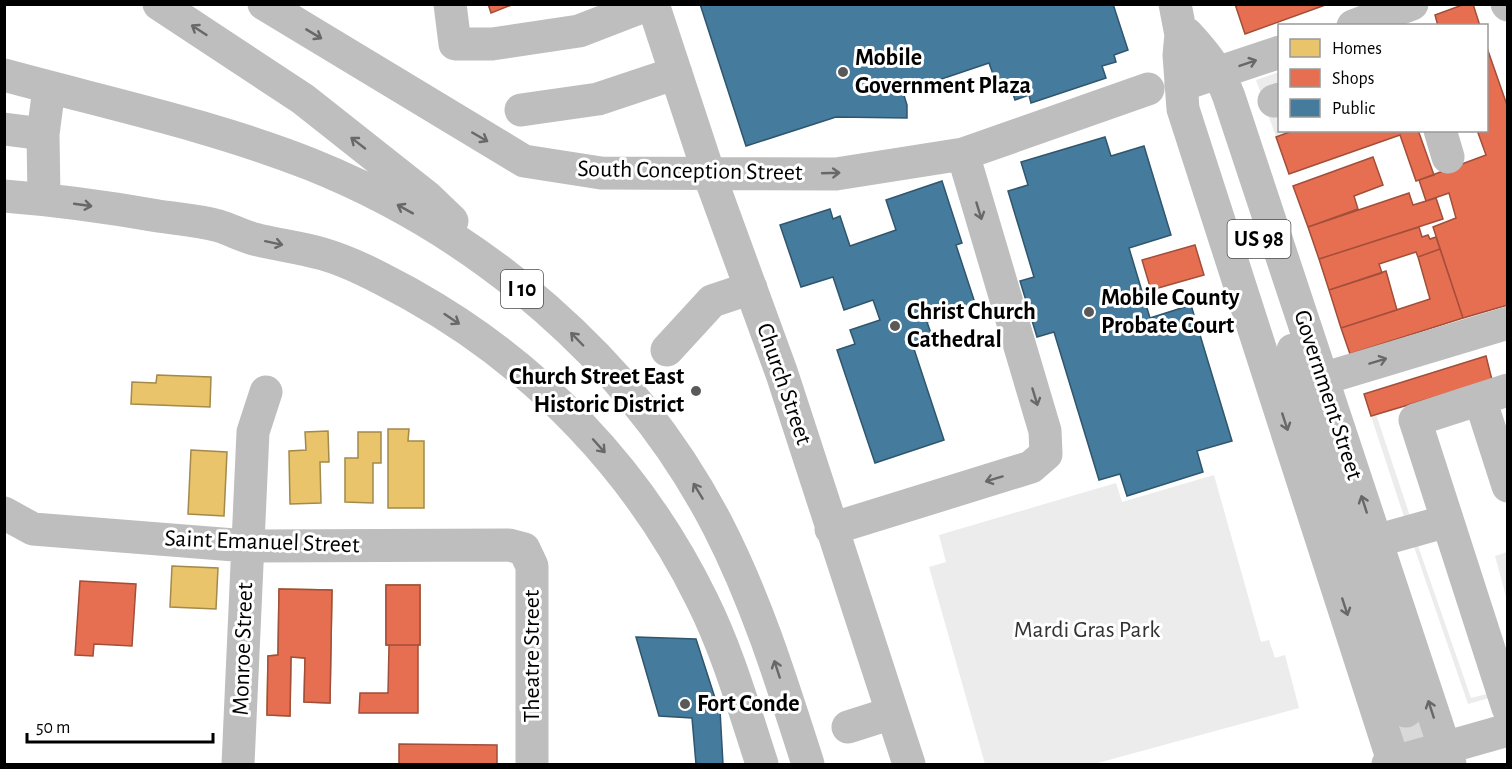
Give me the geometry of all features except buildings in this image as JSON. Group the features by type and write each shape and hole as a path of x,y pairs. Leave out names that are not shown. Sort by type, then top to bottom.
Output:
{"main road":[{"name":"South Conception Street","path":"264,4 524,161 592,184 709,174 836,174 963,154 1148,88"},
{"path":"450,4 455,44 492,44 579,31 651,4"},
{"name":"Church Street","path":"651,4 709,174 782,374 909,765"},
{"path":"163,7 303,99 428,197 511,280"},
{"path":"1359,24 1400,11"},
{"name":"Government Street","path":"1181,22 1199,79 1217,101 1297,362 1313,391 1376,541 1447,757"},
{"path":"1199,79 1278,53"},
{"path":"521,110 598,99 676,74"},
{"name":"I 10","path":"4,75 222,135 309,164 353,183 432,224 542,305 608,370 650,422 689,477 717,523 757,612 808,765"},
{"name":"Government Street","path":"1199,79 1183,110 1392,764"},
{"path":"44,199 43,135 49,87"},
{"path":"4,129 43,135"},
{"path":"831,529 1031,467 1046,454 1045,430 963,154"},
{"path":"4,195 44,199 217,226 254,239 324,254 367,272 445,314 517,365 565,410 612,460 664,531 687,570 715,629 762,765"},
{"path":"667,350 712,301 751,288"},
{"path":"1313,391 1508,323"},
{"name":"Government Street","path":"1313,391 1406,711"},
{"name":"Monroe Street","path":"238,765 253,432 266,392"},
{"path":"1508,486 1494,395 1415,420 1508,708"},
{"name":"Saint Emanuel Street","path":"4,513 33,529 247,546 509,544 524,549"},
{"path":"1376,541 1447,521"},
{"name":"Theatre Street","path":"524,549 532,566 532,765"},
{"path":"848,727 892,713"},
{"path":"1392,764 1447,757 1508,730"}],"green space":[{"path":"1278,72 1278,87 1264,102 1256,80"},
{"path":"1271,104 1275,117 1278,116 1278,132 1292,132 1276,137 1265,106"},
{"path":"1376,414 1412,522 1406,523 1371,416"},
{"name":"Mardi Gras Park","path":"1214,475 1261,642 1269,640 1275,658 1285,655 1299,708 1094,764 985,764 929,567 946,562 939,535 1116,483 1122,502"},
{"path":"1416,540 1471,698 1507,689 1507,693 1468,704 1412,541"},
{"path":"1508,552 1507,600 1495,556"}],"tunnel":[{"path":"1406,711 1423,764"}],"place":[{"name":"Mobile Government Plaza","path":"843,72"},
{"name":"Mobile County Probate Court","path":"1089,312"},
{"name":"Christ Church Cathedral","path":"895,326"},
{"name":"Church Street East Historic District","path":"696,391"},
{"name":"Fort Conde","path":"685,704"}]}
